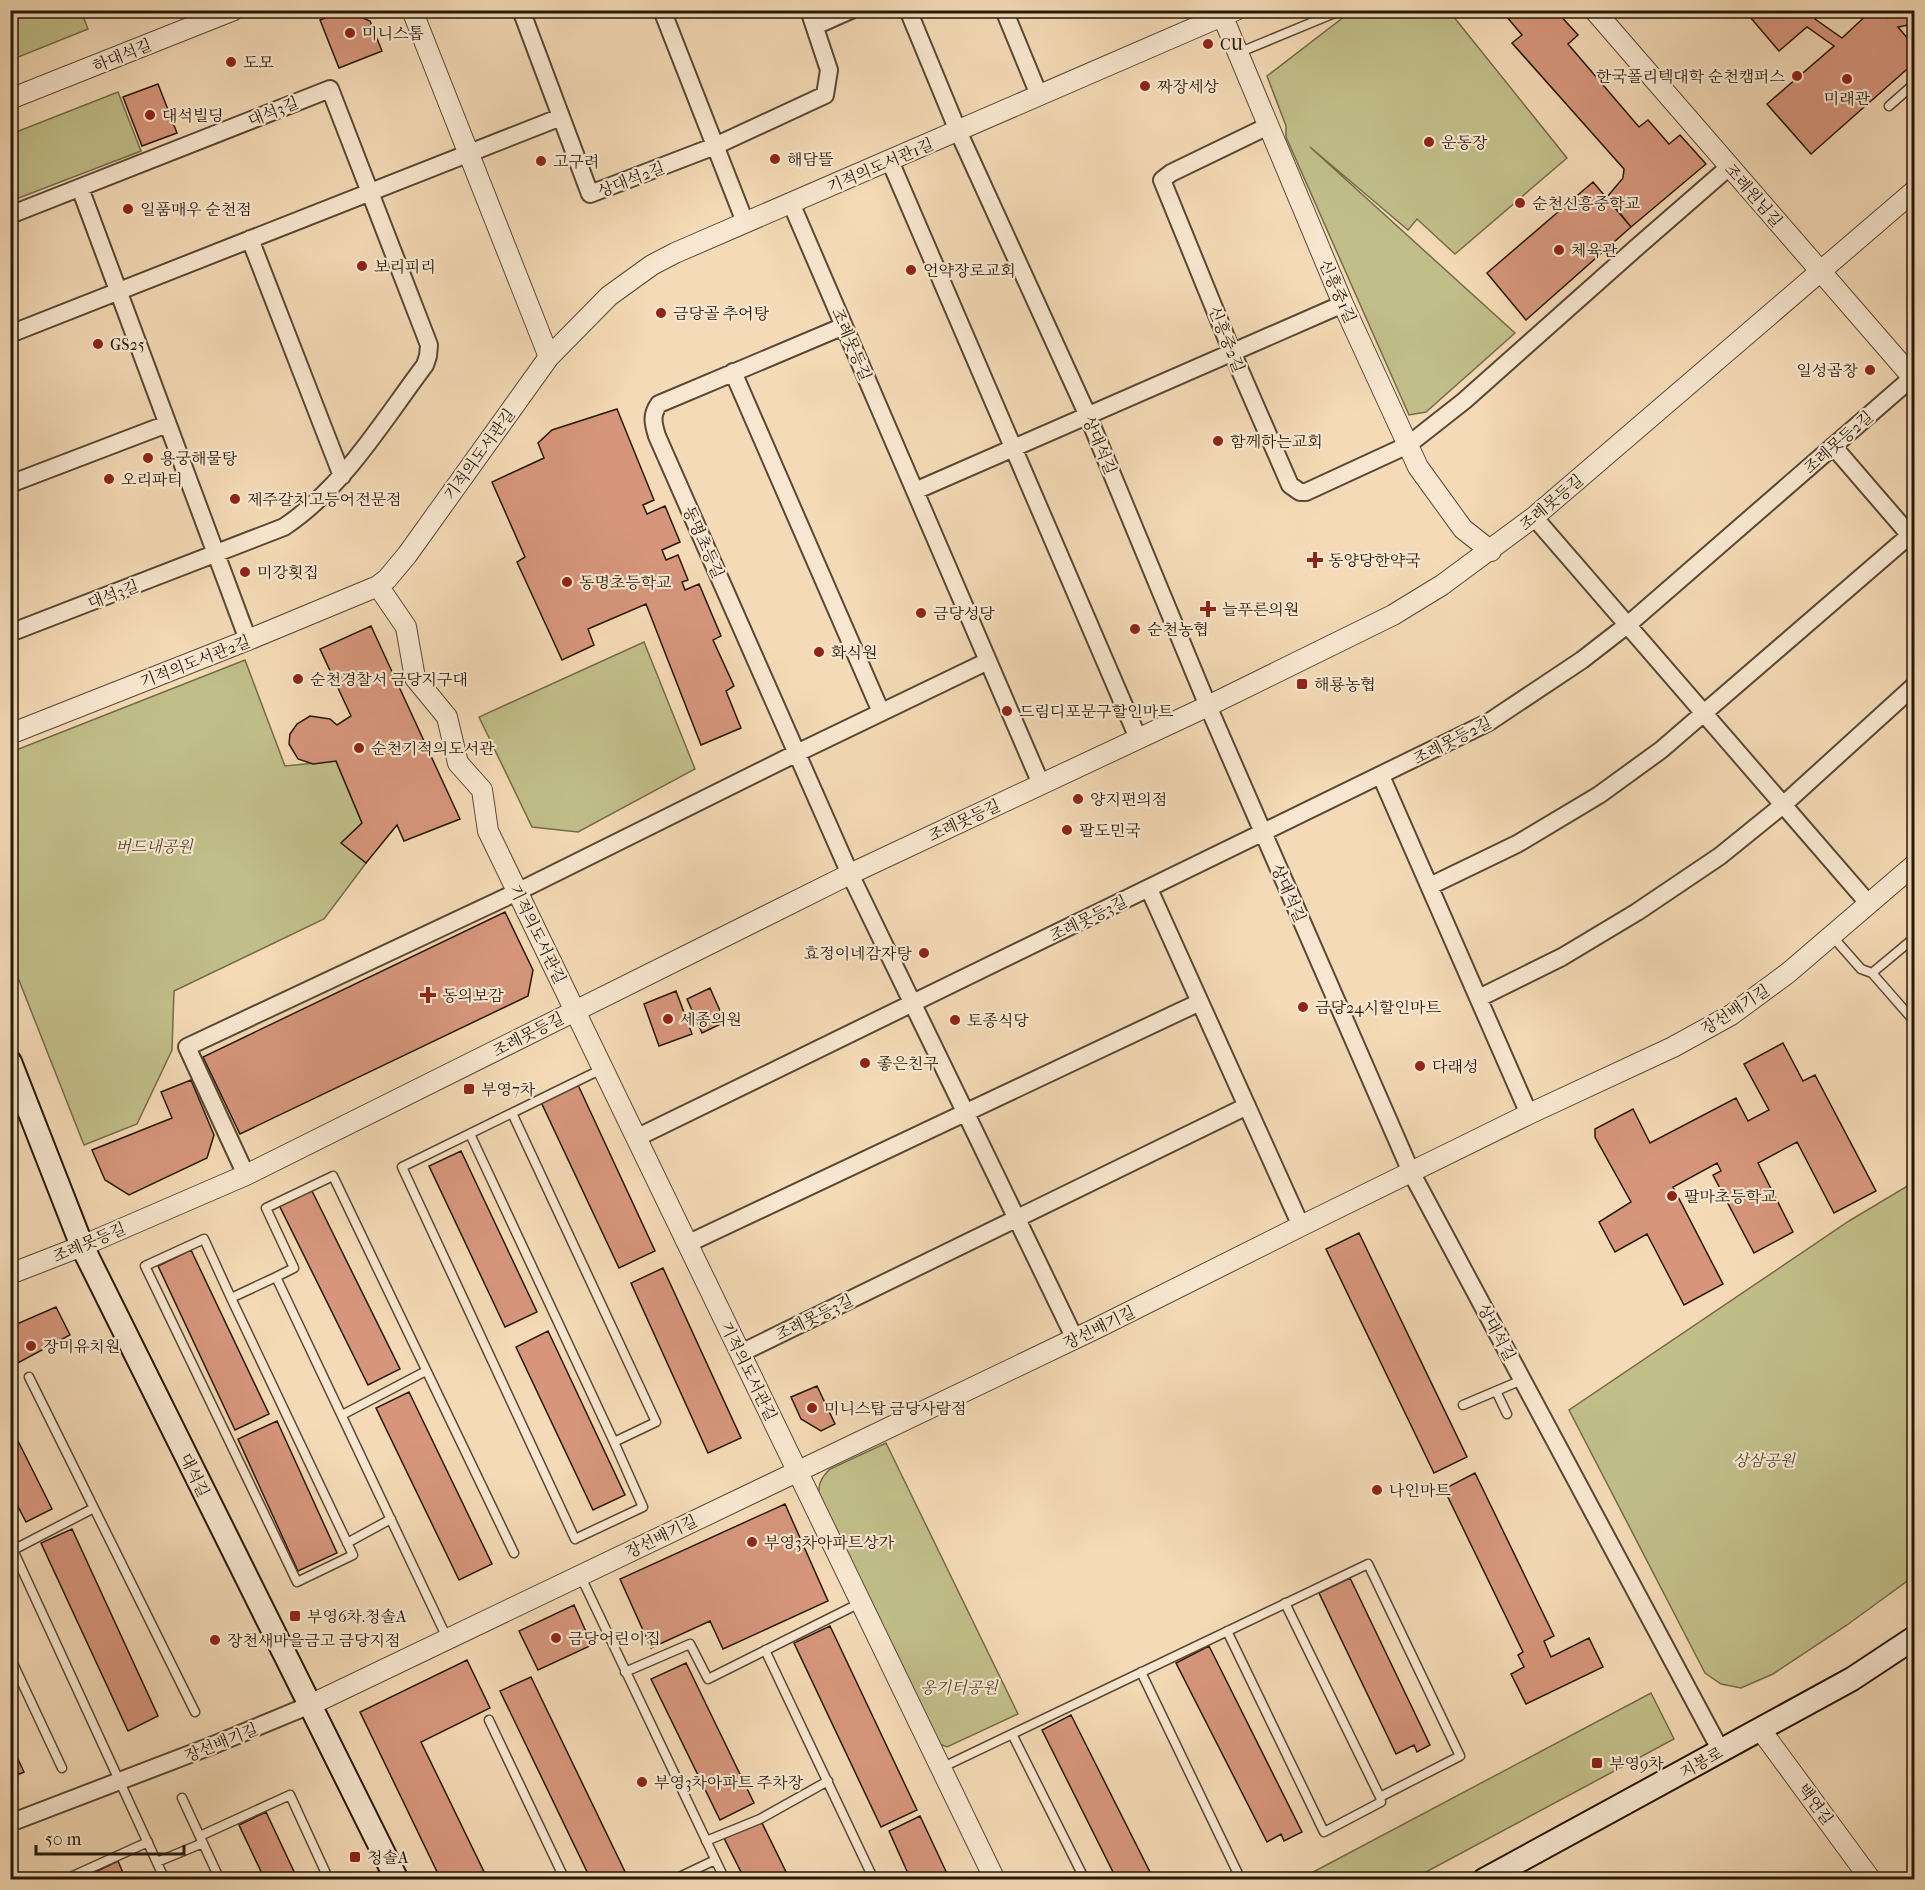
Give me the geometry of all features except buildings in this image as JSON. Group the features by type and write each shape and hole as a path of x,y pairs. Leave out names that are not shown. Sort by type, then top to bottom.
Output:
{"main road":[{"name":"대석길","path":"10,1062 82,1246 397,1880"},
{"name":"지봉로","path":"1484,1880 1852,1679 1914,1638"}],"street":[{"name":"하대석길","path":"10,99 234,10"},
{"path":"412,10 549,357"},
{"name":"상대석2길","path":"521,10 590,195 715,146 825,95 829,70 812,18"},
{"path":"662,10 745,222"},
{"path":"812,18 851,10"},
{"name":"상대석길","path":"908,10 958,131 1088,416 1208,706 1411,1172 1721,1750"},
{"path":"1004,10 1039,95"},
{"name":"조례원님길","path":"1594,10 1914,377"},
{"name":"기적의도서관1길","path":"549,357 609,296 636,275 675,253 1226,13"},
{"name":"신흥중1길","path":"1226,13 1238,53 1343,304 1418,467 1463,529 1491,550"},
{"name":"대석3길","path":"10,215 330,89 429,345 425,365 342,476 305,513 284,527 10,633"},
{"path":"10,334 561,117"},
{"name":"신흥중2길","path":"1268,126 1171,173 1162,180 1232,352 1290,485 1295,490 1306,492 1408,445"},
{"path":"890,161 1138,738"},
{"path":"1408,445 1464,401 1729,167"},
{"path":"80,188 249,640"},
{"name":"조례못등길","path":"10,1274 82,1246 246,1175 850,874 1208,706 1393,615 1442,585 1534,517 1822,273 1914,191"},
{"name":"조례못등길","path":"791,203 1041,784"},
{"path":"250,239 342,476"},
{"path":"915,491 1343,304"},
{"name":"동명초등길","path":"843,326 659,404 654,411 653,421 850,874"},
{"name":"기적의도서관길","path":"549,357 407,555 378,586 406,627 414,678 447,717 458,763 482,790 488,831 995,1880"},
{"path":"733,372 881,712"},
{"name":"조례못등2길","path":"1263,833 1489,722 1582,660 1627,625 1914,377"},
{"path":"10,484 168,424"},
{"path":"1430,886 1517,844 1599,795 1661,750 1912,538 1833,446"},
{"path":"1534,517 1869,904"},
{"name":"기적의도서관2길","path":"11,732 249,640 378,586"},
{"path":"246,1175 187,1047 518,892 988,661"},
{"path":"1479,998 1562,957 1637,912 1720,856 1783,805 1914,686"},
{"path":"1381,776 1529,1114"},
{"name":"조례못등3길","path":"636,1138 1263,833"},
{"name":"장선배기길","path":"10,1823 310,1705 1075,1339 1529,1114 1673,1047 1731,1015 1788,973 1914,865"},
{"path":"850,874 1075,1339"},
{"path":"1149,889 1301,1226"},
{"path":"687,1244 1200,1002"},
{"name":"조례못등3길","path":"741,1353 1247,1106"},
{"name":"백연길","path":"1760,1729 1871,1880"}],"lane":[{"path":"1238,53 1342,10"},
{"path":"1889,106 1914,84"},
{"path":"1832,936 1861,969 1872,973 1914,1021"},
{"path":"1872,973 1914,938"},
{"path":"470,1134 643,1507 575,1539 402,1167 512,1113 602,1070"},
{"path":"512,1113 656,1422 614,1442"},
{"path":"231,1298 294,1268 266,1208 333,1176 514,1553"},
{"path":"204,1239 231,1298 353,1555 297,1582 145,1266 204,1239"},
{"path":"276,1277 447,1638"},
{"path":"342,1415 426,1371"},
{"path":"29,1377 195,1712"},
{"path":"1463,1405 1522,1380"},
{"path":"1496,1391 1507,1414"},
{"path":"94,1508 12,1551 165,1880"},
{"path":"347,1543 391,1519"},
{"path":"940,1768 1368,1564 1460,1756 1380,1797"},
{"path":"580,1575 724,1880"},
{"path":"625,1672 690,1644 708,1679 861,1603"},
{"path":"1227,1631 1324,1832 1381,1802 1285,1603"},
{"path":"765,1650 874,1880"},
{"path":"10,1657 63,1768"},
{"path":"1140,1672 1241,1880"},
{"path":"489,1720 565,1880"},
{"path":"1012,1734 1085,1880"},
{"path":"706,1841 760,1820 828,1781"},
{"path":"157,1862 290,1796 329,1880"},
{"path":"182,1798 220,1880"},
{"path":"64,1880 148,1842"},
{"path":"673,1880 715,1860"}],"green space":[{"path":"11,10 81,11 88,29 11,60"},
{"name":"운동장","path":"1353,10 1449,11 1567,158 1455,254 1417,219 1408,230 1310,147 1515,333 1426,412 1409,415 1286,137 1286,126 1267,76"},
{"path":"118,92 141,151 11,201 11,134"},
{"path":"644,642 695,769 578,832 532,827 479,717"},
{"name":"버드내공원","path":"245,660 285,766 336,761 362,823 342,843 366,863 324,919 174,991 172,1050 137,1124 84,1145 11,960 11,752"},
{"name":"상삼공원","path":"1914,1182 1914,1576 1847,1625 1773,1674 1741,1688 1721,1684 1705,1673 1569,1410 1849,1221"},
{"name":"옹기터공원","path":"886,1443 1018,1714 947,1747 940,1744 819,1494 821,1480 830,1469"},
{"path":"1651,1693 1674,1739 1413,1879 1300,1879"}],"place":[{"name":"미니스톱","path":"350,33"},
{"name":"CU","path":"1208,44"},
{"name":"도모","path":"231,62"},
{"name":"한국폴리텍대학 순천캠퍼스","path":"1797,76"},
{"name":"미래관","path":"1847,79"},
{"name":"짜장세상","path":"1145,86"},
{"name":"대석빌딩","path":"150,115"},
{"name":"운동장","path":"1429,142"},
{"name":"해담뜰","path":"775,159"},
{"name":"고구려","path":"541,161"},
{"name":"순천신흥중학교","path":"1520,203"},
{"name":"일품매우 순천점","path":"128,209"},
{"name":"체육관","path":"1559,250"},
{"name":"보리피리","path":"362,266"},
{"name":"언약장로교회","path":"911,270"},
{"name":"금당골 추어탕","path":"661,313"},
{"name":"GS25","path":"98,344"},
{"name":"일성곱창","path":"1870,370"},
{"name":"함께하는교회","path":"1218,441"},
{"name":"용궁해물탕","path":"148,458"},
{"name":"오리파티","path":"109,479"},
{"name":"제주갈치고등어전문점","path":"235,499"},
{"name":"동양당한약국","path":"1315,560"},
{"name":"미강횟집","path":"245,572"},
{"name":"동명초등학교","path":"567,582"},
{"name":"늘푸른의원","path":"1208,609"},
{"name":"금당성당","path":"921,613"},
{"name":"순천농협","path":"1135,629"},
{"name":"화식원","path":"819,652"},
{"name":"순천경찰서 금당지구대","path":"298,679"},
{"name":"해룡농협","path":"1302,684"},
{"name":"드림디포문구할인마트","path":"1007,711"},
{"name":"순천기적의도서관","path":"359,748"},
{"name":"양지편의점","path":"1078,799"},
{"name":"팔도민국","path":"1067,830"},
{"name":"효정이네감자탕","path":"924,953"},
{"name":"동의보감","path":"428,995"},
{"name":"금당24시할인마트","path":"1303,1007"},
{"name":"세종의원","path":"668,1019"},
{"name":"토종식당","path":"955,1020"},
{"name":"좋은친구","path":"865,1063"},
{"name":"다래성","path":"1420,1066"},
{"name":"부영7차","path":"469,1089"},
{"name":"팔마초등학교","path":"1672,1196"},
{"name":"장미유치원","path":"31,1346"},
{"name":"미니스탑 금당사람점","path":"812,1408"},
{"name":"나인마트","path":"1377,1490"},
{"name":"부영3차아파트상가","path":"752,1542"},
{"name":"부영6차.청솔A","path":"295,1616"},
{"name":"금당어린이집","path":"556,1638"},
{"name":"장천새마을금고 금당지점","path":"215,1640"},
{"name":"부영9차","path":"1597,1763"},
{"name":"부영3차아파트 주차장","path":"642,1782"},
{"name":"청솔A","path":"355,1857"}]}
